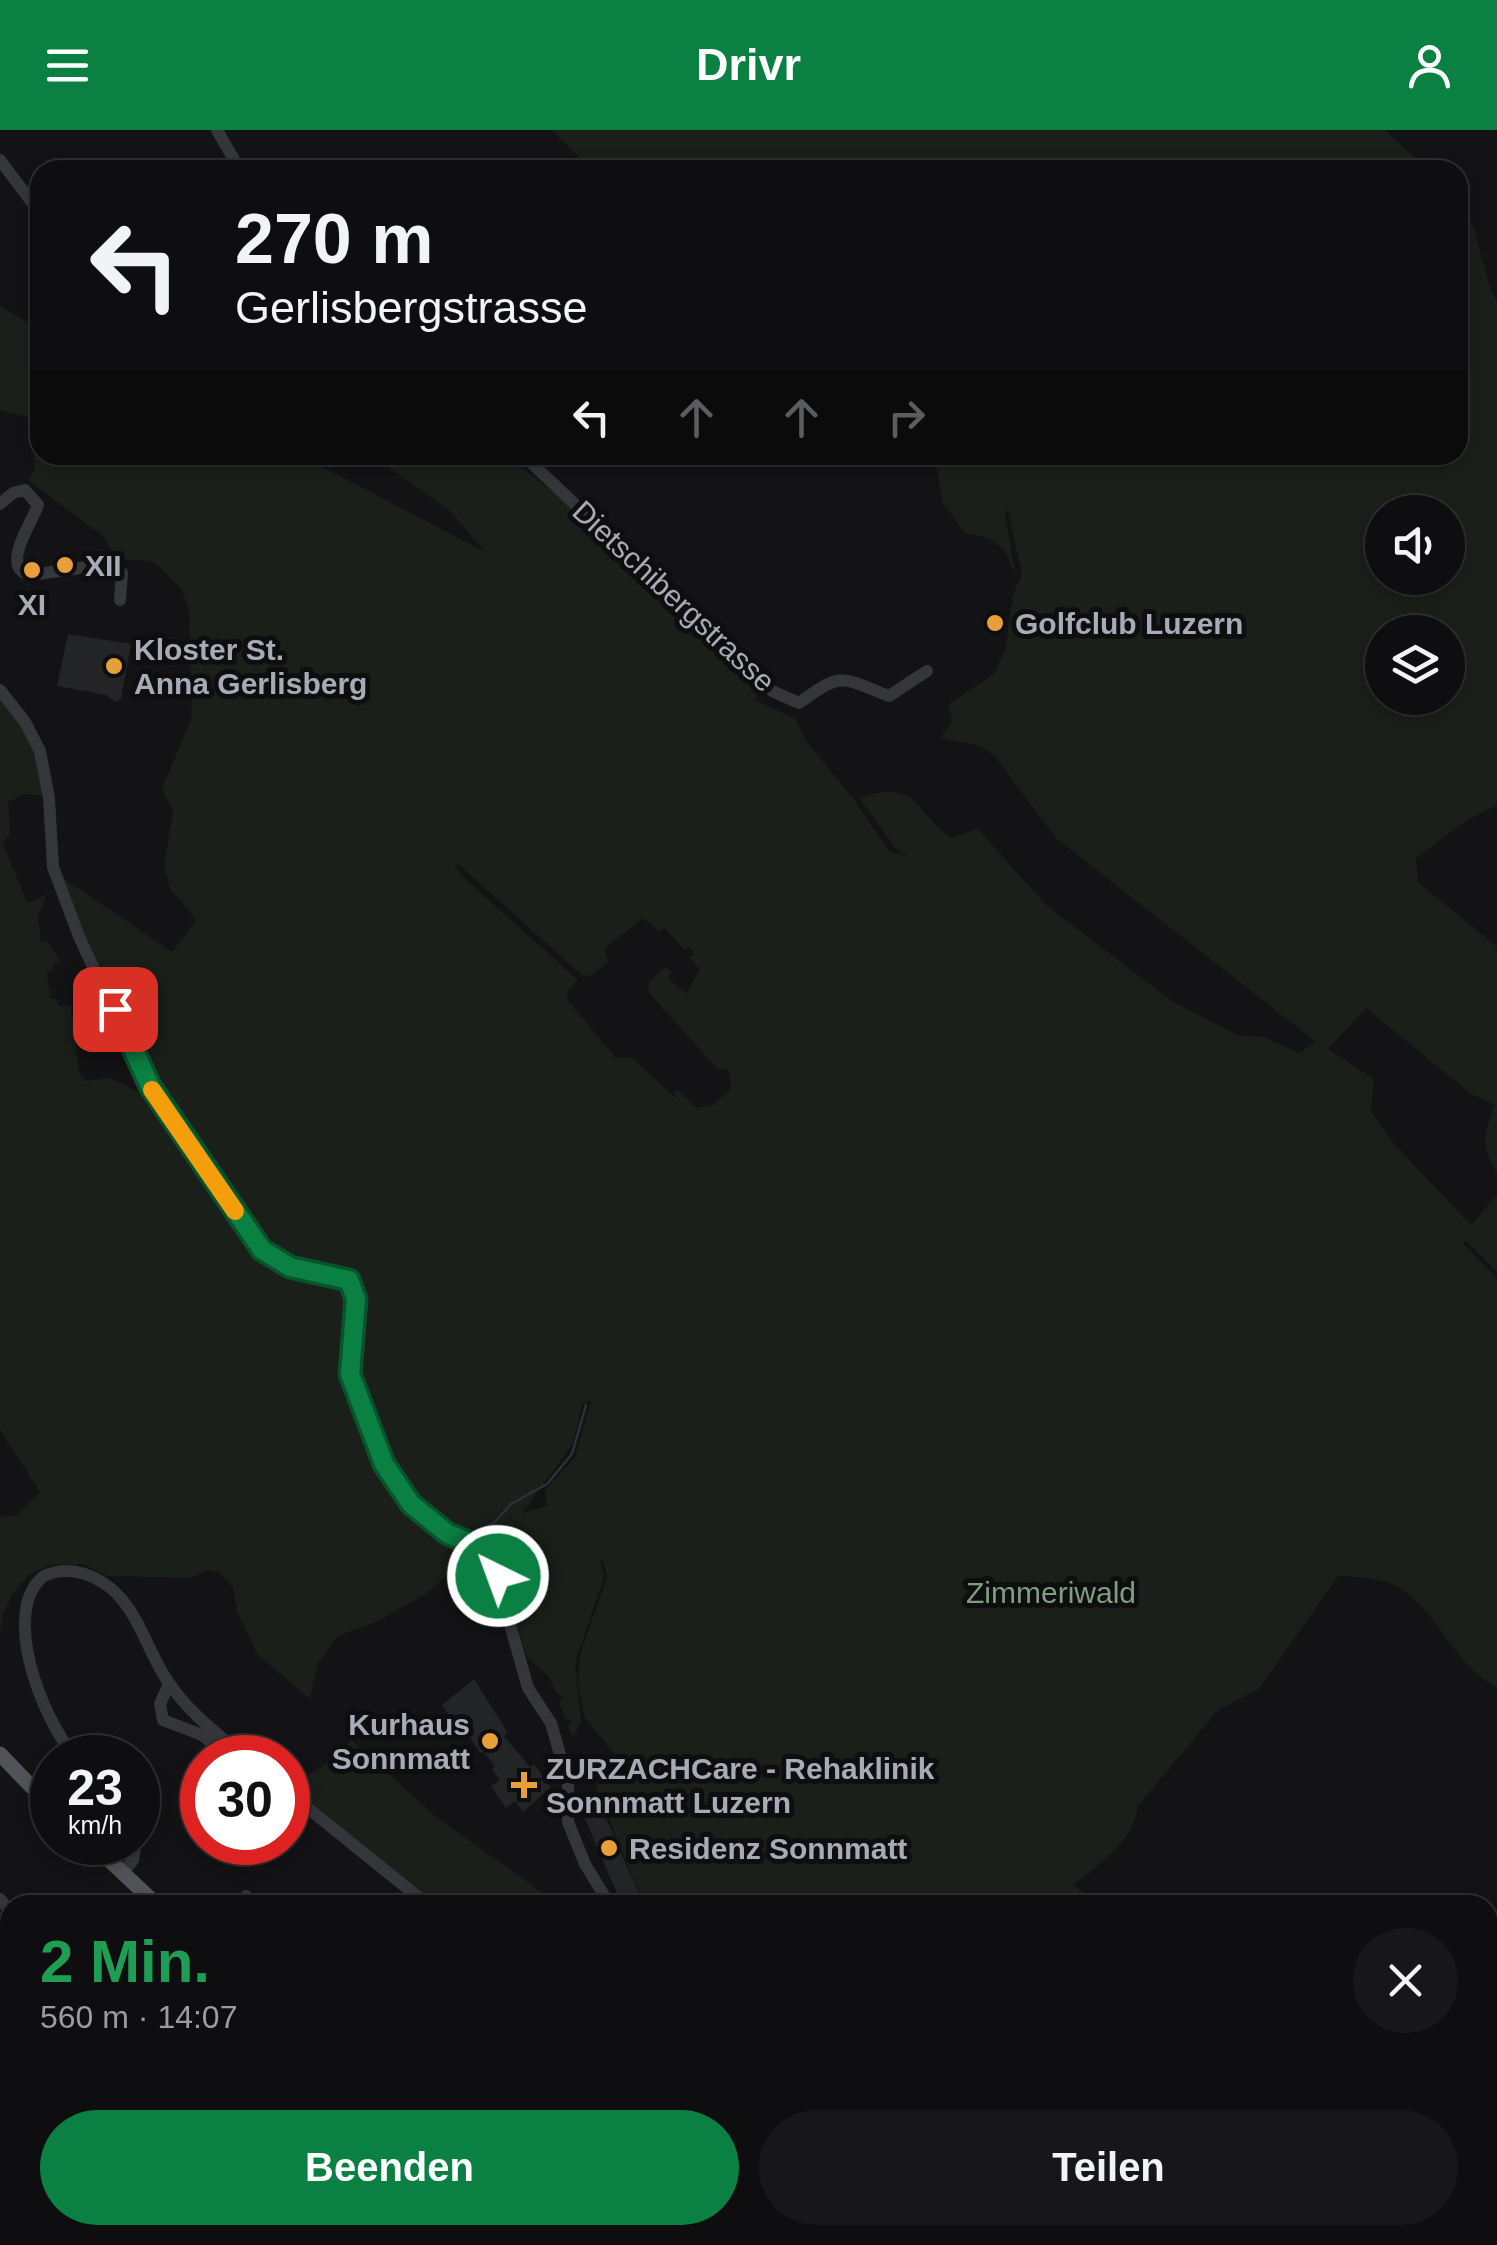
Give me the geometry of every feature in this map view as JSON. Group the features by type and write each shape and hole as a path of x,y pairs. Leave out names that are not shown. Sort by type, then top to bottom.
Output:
{"main road":[{"path":"0,1754 30,1785"},
{"path":"114,1865 146,1895"}],"street":[{"path":"217,130 234,160"},
{"path":"0,160 30,200"},
{"name":"Dietschibergstrasse","path":"534,465 772,691 798,702 832,680 843,678 890,696 927,671"},
{"path":"0,504 13,493 25,490 38,504 12,554 12,564 18,572 30,575 109,564 122,574 120,600"},
{"path":"0,690 25,722 40,751 49,798 53,866 78,934 138,1066 262,1250 290,1267 349,1280 356,1299 350,1374 384,1464 420,1512 448,1534 484,1552 498,1576 528,1688 552,1728 568,1784 566,1811 575,1840 605,1895"},
{"path":"10,1616 24,1590 36,1579 66,1570 90,1576 124,1602 170,1684 219,1735"},
{"path":"11,1648 32,1694 60,1735"},
{"path":"170,1684 160,1704 163,1720 180,1730 203,1735"},
{"path":"310,1810 416,1895"},
{"path":"123,1873 129,1865"}],"green space":[{"path":"552,130 1385,130 1417,160 581,160"},
{"name":"Zimmeriwald","path":"1468,219 1497,301 1497,805 1467,820 1416,858 1418,882 1497,947 1497,1172 1488,1155 1486,1139 1495,1105 1471,1094 1366,1008 1328,1049 1374,1079 1371,1111 1395,1145 1471,1225 1497,1195 1497,1272 1466,1241 1463,1243 1497,1278 1497,1688 1468,1665 1408,1594 1379,1580 1338,1576 1259,1689 1217,1711 1137,1807 1123,1841 1074,1885 1087,1895 635,1895 639,1893 595,1785 622,1779 613,1752 585,1718 578,1685 580,1654 607,1578 603,1560 602,1585 575,1662 581,1721 573,1737 568,1727 571,1721 565,1718 559,1703 563,1697 556,1693 550,1678 526,1656 502,1572 489,1550 444,1529 403,1489 383,1450 360,1381 364,1304 356,1282 337,1271 285,1259 260,1241 137,1060 60,876 172,952 196,920 170,888 164,865 173,811 162,789 192,717 189,610 181,589 161,568 149,561 117,559 103,536 28,480 34,465 319,465 485,552 450,511 386,465 518,465 587,521 760,688 755,700 796,719 805,740 890,852 907,855 897,850 859,798 894,792 905,795 952,838 978,829 1047,906 1172,1001 1239,1036 1264,1037 1299,1053 1316,1042 1056,838 993,754 980,746 941,738 952,721 948,705 994,674 1005,650 1013,595 1022,574 1008,511 1005,512 1015,574 1006,552 991,539 965,533 943,503 936,465 1468,465","holes":["458,864 583,976 593,975 608,962 605,948 643,918 659,931 664,928 685,950 689,947 694,953 689,958 700,969 686,994 668,978 672,972 665,967 649,981 648,992 716,1067 729,1071 731,1089 713,1105 697,1108 677,1089 677,1099 632,1058 615,1057 568,1000 567,992 578,980 455,866","591,1401 575,1457 545,1490 547,1506 522,1513 572,1445 583,1403"]},
{"path":"0,306 30,324 30,418 0,410"},
{"path":"0,695 35,745 45,795 25,794 8,802 10,836 3,841 26,899 30,902 47,894 38,916 41,942 47,941 61,963 54,963 53,971 47,972 50,998 57,999 58,1006 71,1005 79,1072 86,1081 110,1078 155,1100 268,1262 346,1283 354,1300 353,1396 403,1498 475,1550 426,1594 376,1622 338,1636 318,1663 310,1699 258,1655 237,1612 233,1587 220,1573 208,1570 190,1578 107,1576 83,1564 49,1565 30,1574 12,1594 3,1615 0,1637 0,1517 17,1515 40,1492 0,1430"},
{"path":"352,1740 435,1816 543,1895 423,1895 310,1802 310,1774"}],"building":[{"name":"Kloster St. Anna Gerlisberg","path":"68,634 131,644 121,699 115,702 106,695 57,686"},
{"name":"Kurhaus Sonnmatt","path":"474,1679 508,1733 504,1736 530,1767 534,1764 551,1787 523,1812 515,1801 506,1808 491,1786 500,1780 492,1769 495,1767 483,1751 480,1753 456,1716 452,1719 442,1705"},
{"name":"Residenz Sonnmatt","path":"597,1797 638,1892 618,1895 579,1805"}],"waterway":[{"path":"471,1533 494,1523 511,1504 547,1484 572,1454 586,1405"}],"slow traffic":[{"path":"152,1090 235,1211"}],"place":[{"name":"XII","path":"65,565"},
{"name":"XI","path":"32,570"},
{"name":"Golfclub Luzern","path":"995,623"},
{"name":"Kloster St. Anna Gerlisberg","path":"114,666"},
{"name":"Kurhaus Sonnmatt","path":"490,1741"},
{"name":"ZURZACHCare - Rehaklinik Sonnmatt Luzern","path":"524,1785"},
{"name":"Residenz Sonnmatt","path":"609,1848"}],"route":[{"path":"115,1009 150,1086 262,1250 290,1267 349,1280 356,1299 350,1374 384,1464 411,1504 448,1534 476,1545 498,1576"}]}
